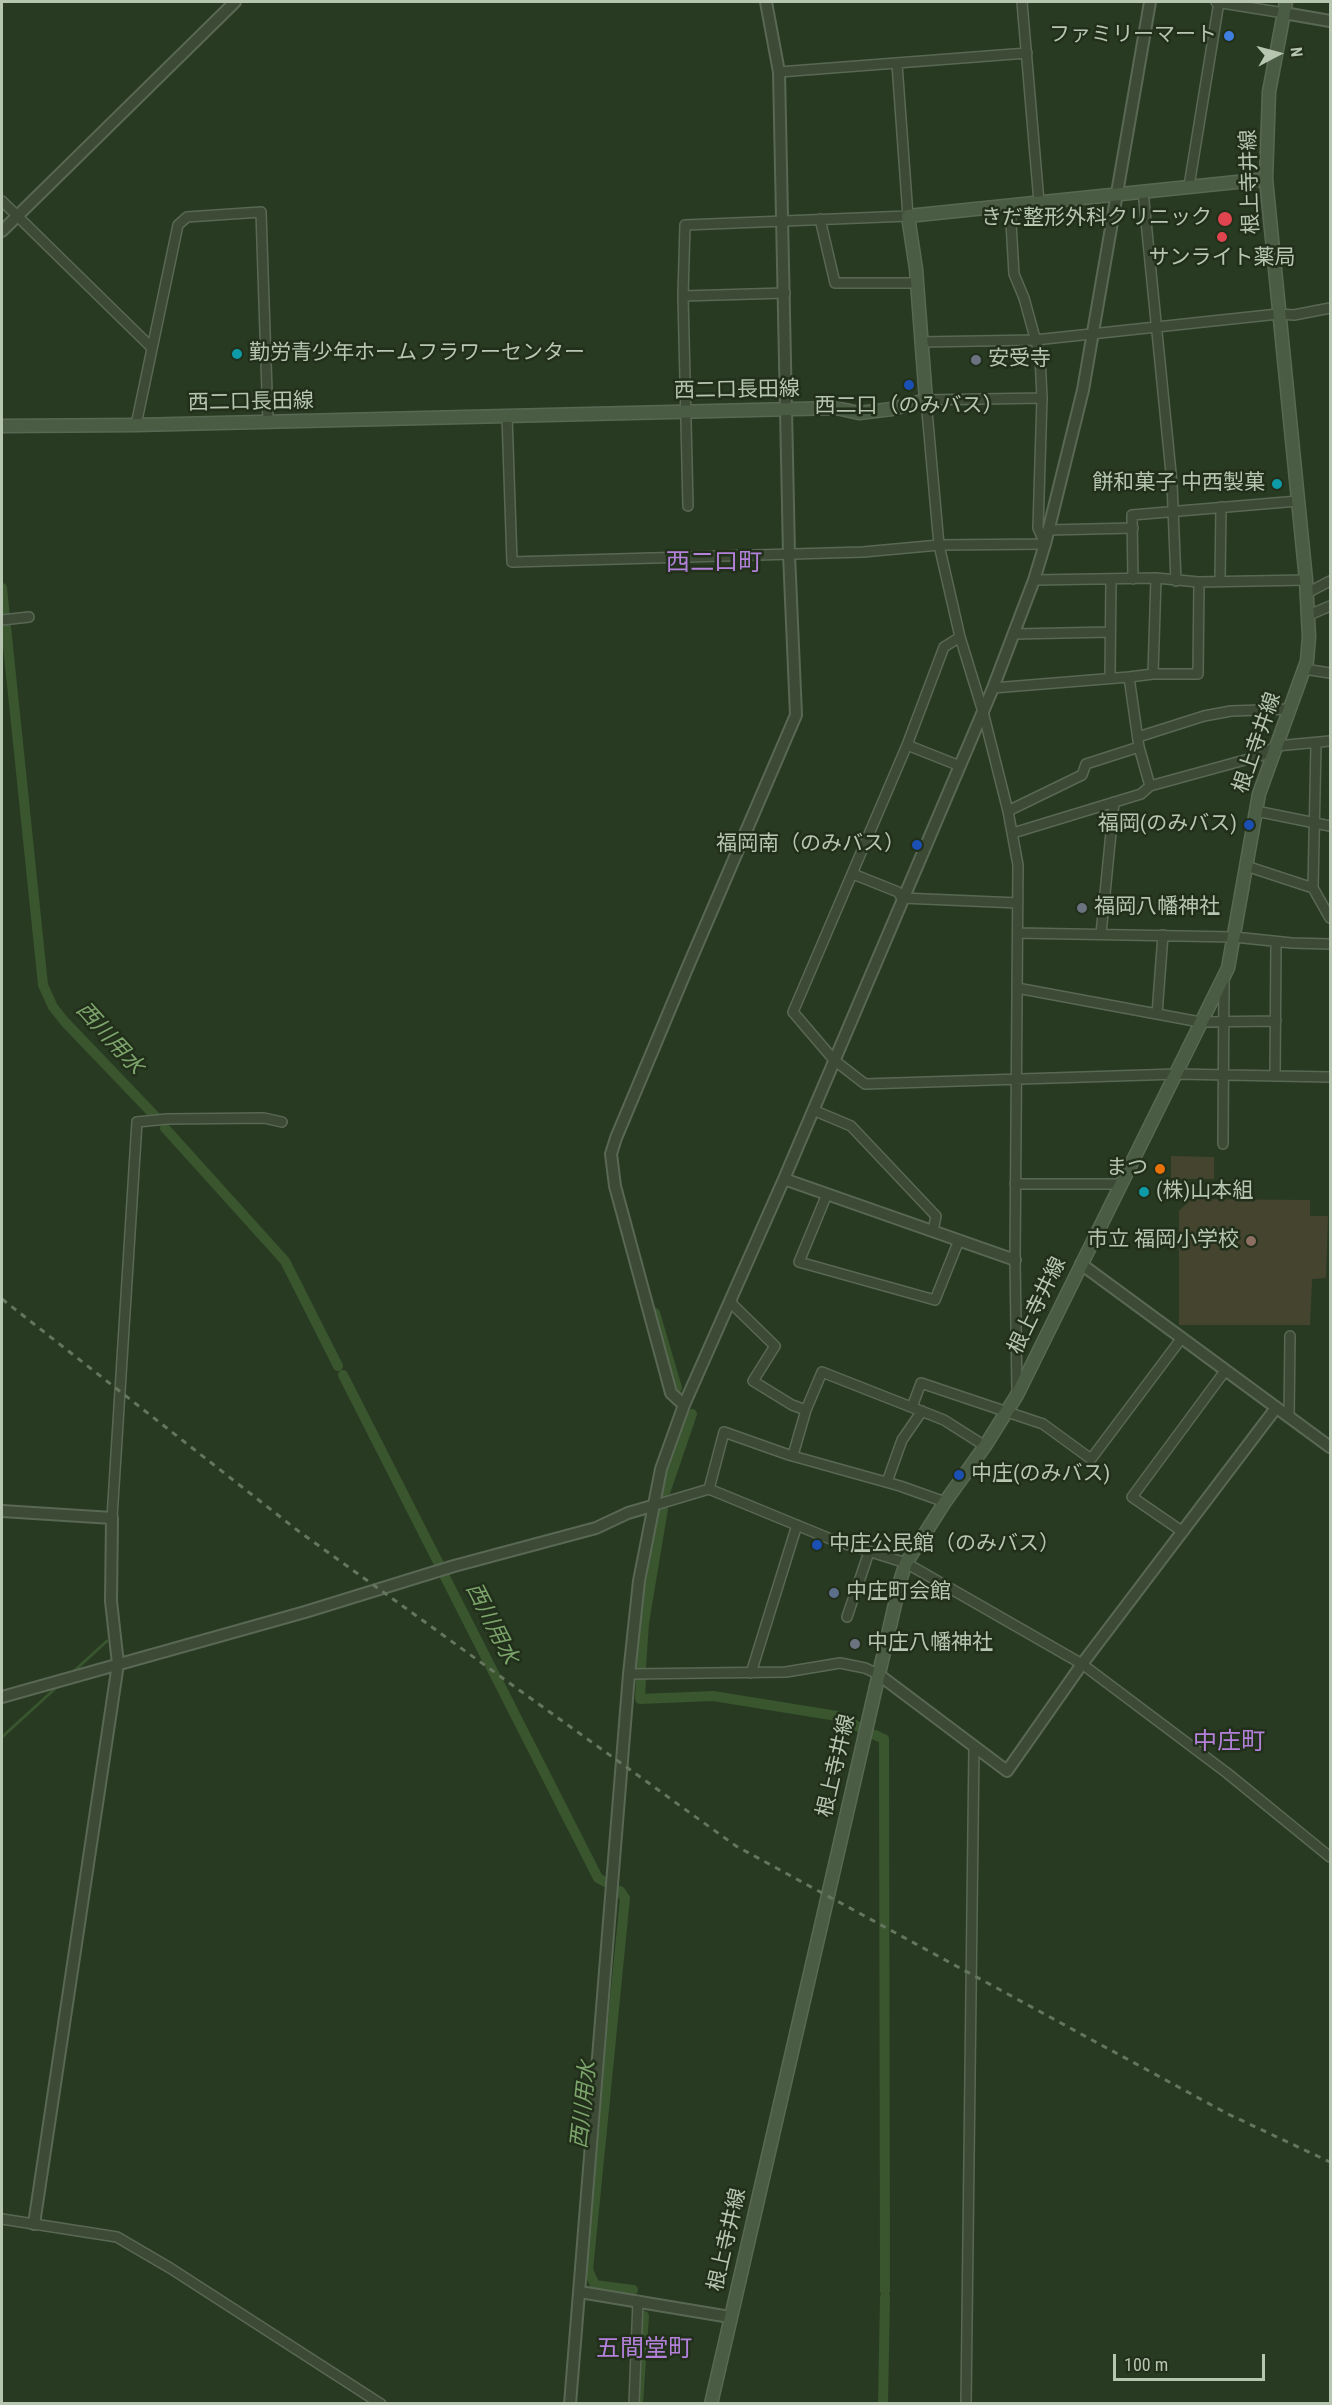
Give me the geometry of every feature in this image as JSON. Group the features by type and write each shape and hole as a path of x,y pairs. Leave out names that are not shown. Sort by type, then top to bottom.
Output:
{"main road":[{"name":"根上寺井線","path":"711,2403 898,1586 906,1563 1017,1395 1228,968 1259,794 1304,669 1309,648 1309,615 1266,179 1269,92 1285,7"},
{"path":"926,400 917,283 908,216 1266,179"},
{"name":"西二口長田線","path":"2,426 136,425 836,408 859,413 892,409 926,400"}],"street":[{"path":"2,231 235,2"},
{"path":"684,1405 671,1393 615,1186 611,1154 686,971 796,715 789,554 779,72 766,2"},
{"path":"1022,2 1039,202"},
{"path":"570,2403 629,1674 639,1581 652,1506 661,1469 684,1405 784,1179 983,712 1034,580 1049,530 1083,390 1150,2"},
{"path":"1189,186 1217,2 1285,7 1330,21"},
{"path":"779,72 1027,53"},
{"path":"688,506 683,297 685,225 908,216 897,64"},
{"path":"1143,191 1158,327 1174,511 1176,581"},
{"path":"2,201 153,348"},
{"path":"1010,205 1014,274 1024,297 1040,356 1042,398 1038,528 1045,544"},
{"path":"136,425 178,225 187,217 261,212 268,422"},
{"path":"820,219 835,283 917,283"},
{"path":"683,297 785,293"},
{"path":"921,342 1035,340 1278,314 1294,315 1330,308"},
{"path":"1017,1395 1015,1078 1018,865 1008,811 983,712 960,637 939,545 926,400 1042,398"},
{"path":"507,416 512,562 863,552 939,545 1045,544"},
{"path":"1133,579 1132,515 1298,501"},
{"path":"1220,581 1221,507"},
{"path":"1049,530 1133,528"},
{"path":"1034,580 1156,578 1199,582 1306,579"},
{"path":"1153,674 1156,578"},
{"path":"1110,677 1111,579"},
{"path":"1307,593 1330,581"},
{"path":"993,688 1153,674 1198,674 1199,582"},
{"path":"1309,615 1330,606"},
{"path":"2,620 28,617"},
{"path":"1015,634 1110,632"},
{"path":"960,637 944,647 907,745 793,1012 834,1060 865,1084 1177,1074 1330,1077"},
{"path":"1304,669 1330,673"},
{"path":"1129,677 1139,742 1150,786"},
{"path":"1008,811 1082,775 1086,764 1204,716 1231,711 1290,709"},
{"path":"1013,833 1141,794 1150,786 1263,755 1276,746 1330,741"},
{"path":"1316,744 1313,888 1330,918"},
{"path":"907,745 960,766"},
{"path":"1101,934 1114,802"},
{"path":"1256,811 1330,826"},
{"path":"1246,866 1313,888"},
{"path":"852,874 898,892 902,898"},
{"path":"902,898 1018,903"},
{"path":"1018,933 1234,937 1276,942 1330,944"},
{"path":"1157,1014 1163,935"},
{"path":"1275,1076 1276,942"},
{"path":"1223,1144 1226,1022 1224,975"},
{"path":"1017,988 1200,1022 1276,1021"},
{"path":"813,1110 851,1126 936,1216 933,1231"},
{"path":"34,2224 118,1664 111,1601 112,1518 137,1122 167,1119 264,1118 282,1122"},
{"path":"784,1179 1015,1260"},
{"path":"1015,1184 1121,1184"},
{"path":"827,1194 800,1262 935,1300 959,1240"},
{"path":"1080,1264 1330,1447"},
{"path":"730,1302 775,1346 753,1381 792,1406 806,1410"},
{"path":"1289,1417 1290,1336"},
{"path":"912,1407 921,1383 1043,1424 1091,1459 1181,1339"},
{"path":"1183,1532 1132,1497 1225,1371"},
{"path":"793,1455 806,1410 822,1372 944,1420 985,1446"},
{"path":"629,1674 786,1672 840,1663 865,1668 878,1674 1007,1771 1082,1664 1276,1408"},
{"path":"887,1482 902,1440 922,1411"},
{"path":"710,1489 724,1432 945,1502"},
{"path":"2,1697 305,1612 454,1566 596,1528 628,1514 710,1489 797,1525 906,1563 1082,1664 1227,1773 1330,1857"},
{"path":"2,1510 112,1518"},
{"path":"751,1673 797,1525"},
{"path":"847,1617 869,1552"},
{"path":"966,2403 974,1747"},
{"path":"2,2219 117,2237 170,2268 381,2403"},
{"path":"580,2292 730,2316"},
{"path":"634,2403 638,2301"},
{"path":"363,2403 366,2393"}],"green space":[{"path":"1171,1156 1214,1157 1214,1179 1171,1179"},
{"path":"1191,1199 1310,1200 1310,1216 1328,1216 1326,1278 1312,1279 1310,1325 1179,1325 1179,1211"}],"waterway":[{"name":"西川用水","path":"2,588 43,985 53,1007 65,1022 155,1116"},
{"name":"西川用水","path":"165,1128 285,1261 338,1366"},
{"path":"655,1313 677,1388"},
{"name":"西川用水","path":"343,1375 440,1566"},
{"path":"665,1493 692,1414"},
{"path":"641,1667 644,1623 663,1509"},
{"name":"西川用水","path":"443,1573 598,1878 605,1882"},
{"path":"73,1672 107,1641"},
{"path":"641,1679 640,1699 713,1696 837,1716 859,1727"},
{"path":"2,1737 58,1686"},
{"path":"875,1735 884,1739 885,2291"},
{"name":"西川用水","path":"620,1891 625,1898 588,2270 595,2285 633,2290"},
{"path":"883,2404 885,2297"},
{"name":"西川用水","path":"638,2404 644,2316"}],"railway":[{"path":"2,1299 297,1530 736,1846 1228,2114 1330,2162"}],"place":[{"name":"ファミリーマート","path":"1229,36"},
{"name":"きだ整形外科クリニック","path":"1225,219"},
{"name":"サンライト薬局","path":"1222,237"},
{"name":"勤労青少年ホームフラワーセンター","path":"237,354"},
{"name":"安受寺","path":"976,360"},
{"name":"西二口（のみバス）","path":"909,385"},
{"name":"餅和菓子 中西製菓","path":"1277,484"},
{"name":"福岡(のみバス)","path":"1249,825"},
{"name":"福岡南（のみバス）","path":"917,845"},
{"name":"福岡八幡神社","path":"1082,908"},
{"name":"まつ","path":"1160,1169"},
{"name":"(株)山本組","path":"1144,1192"},
{"name":"市立 福岡小学校","path":"1251,1241"},
{"name":"中庄(のみバス)","path":"959,1475"},
{"name":"中庄公民館（のみバス）","path":"817,1545"},
{"name":"中庄町会館","path":"834,1593"},
{"name":"中庄八幡神社","path":"855,1644"}],"district":[{"name":"西二口町","path":"714,564"},
{"name":"中庄町","path":"1229,1743"},
{"name":"五間堂町","path":"644,2350"}]}
